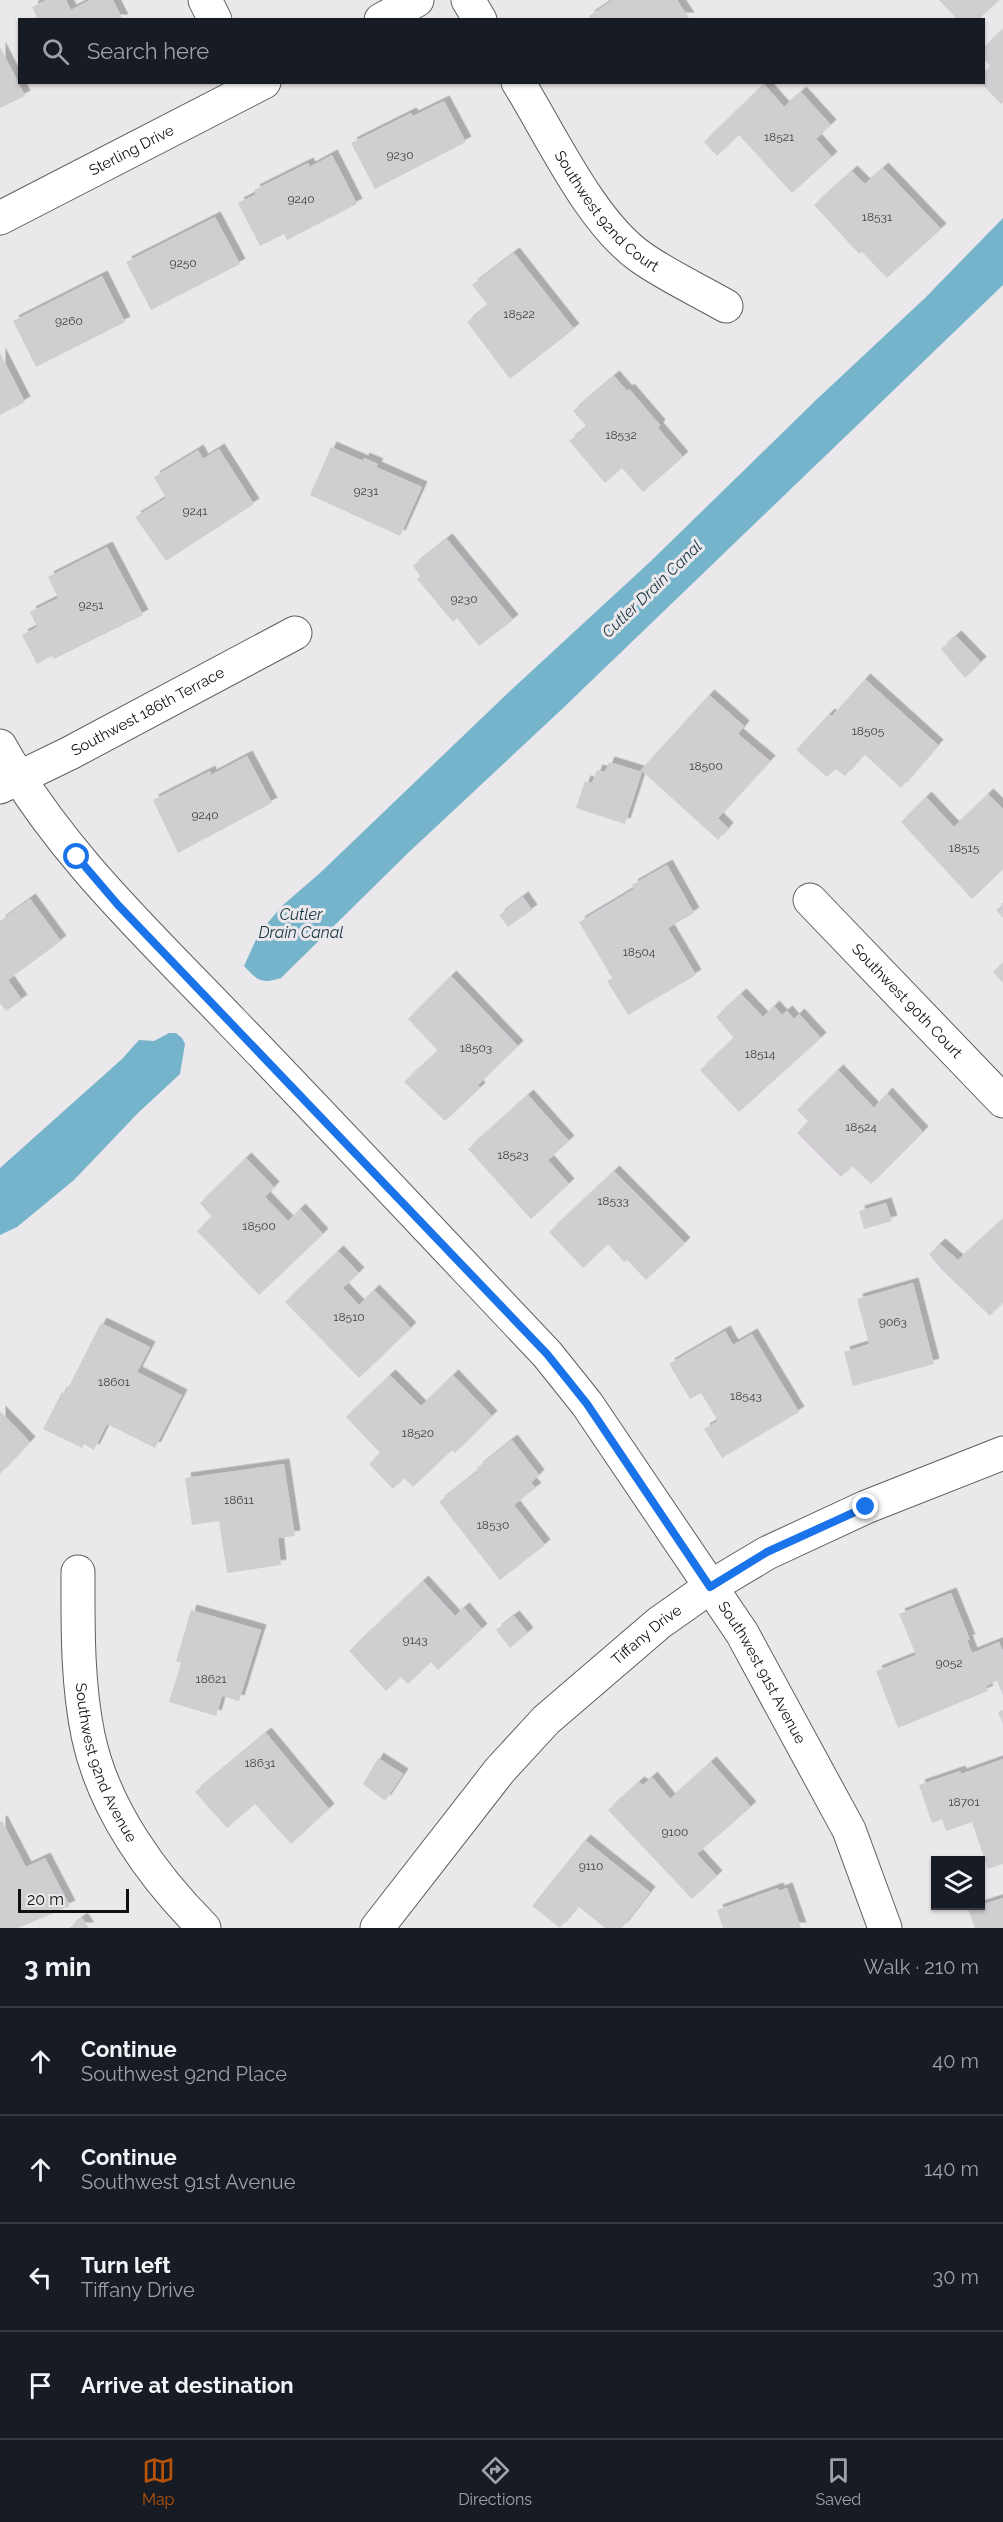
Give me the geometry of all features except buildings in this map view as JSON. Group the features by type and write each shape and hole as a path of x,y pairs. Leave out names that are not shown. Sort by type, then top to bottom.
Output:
{"street":[{"path":"205,0 214,18"},
{"path":"385,18 417,0"},
{"path":"468,0 479,18"},
{"name":"Southwest 92nd Court","path":"519,84 579,183 609,226 641,257 726,306"},
{"name":"Sterling Drive","path":"0,218 255,85"},
{"name":"Southwest 186th Terrace","path":"9,783 295,633"},
{"name":"Southwest 91st Avenue","path":"0,746 9,783 45,816 118,905 547,1354 587,1404 742,1634 824,1780 849,1830 885,1928"},
{"name":"Southwest 90th Court","path":"810,900 1003,1101"},
{"name":"Tiffany Drive","path":"377,1928 500,1770 546,1720 659,1623 710,1587 767,1552 856,1511 1003,1454"},
{"name":"Southwest 92nd Avenue","path":"78,1572 82,1696 88,1736 99,1774 137,1847 162,1881 204,1928"}],"water":[{"name":"Cutler Drain Canal","path":"1003,218 1003,285 560,711 408,853 281,978 269,981 260,980 244,966 259,933 283,905 320,873 510,691 652,560 816,400 925,298"},
{"path":"169,1033 176,1033 185,1044 180,1074 139,1112 74,1180 17,1227 0,1235 0,1168 122,1059 139,1040 154,1041"}],"route":[{"path":"77,857 118,905 340,1134 547,1354 587,1404 622,1454 710,1587 767,1552 866,1507"}]}
